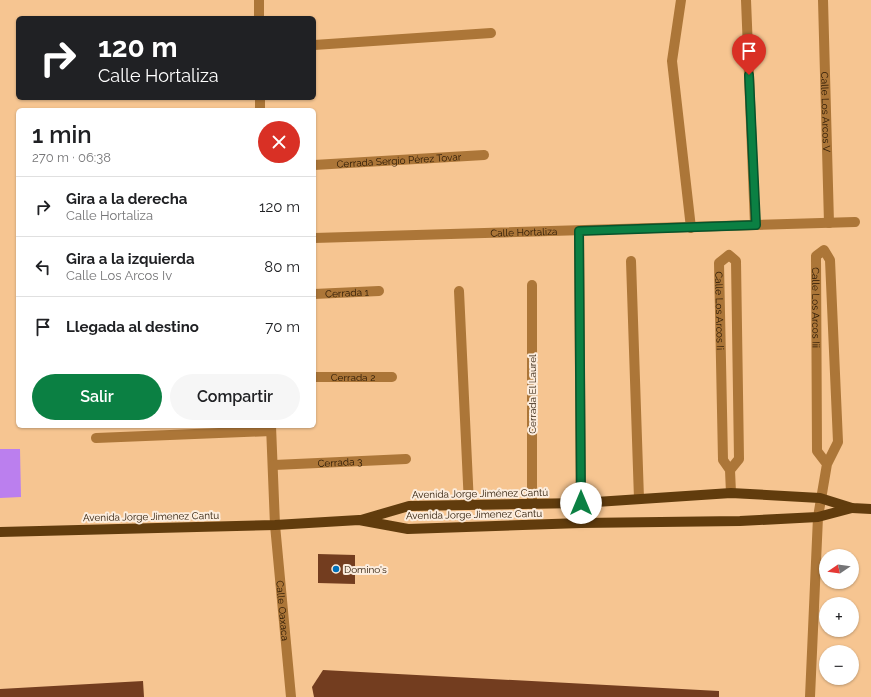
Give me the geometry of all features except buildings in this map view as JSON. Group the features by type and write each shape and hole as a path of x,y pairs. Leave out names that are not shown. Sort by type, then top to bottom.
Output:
{"main road":[{"name":"Avenida Jorge Jiménez Cantú","path":"359,520 409,506 581,503 731,493 820,498"},
{"name":"Avenida Jorge Jimenez Cantu","path":"820,498 852,508 871,509"},
{"name":"Avenida Jorge Jimenez Cantu","path":"0,532 275,525 359,520 408,529 581,523 740,521 818,517 852,508"}],"street":[{"path":"259,0 259,16"},
{"path":"681,0 672,61 691,228"},
{"path":"746,0 756,225"},
{"name":"Calle Los Arcos V","path":"823,0 829,223"},
{"path":"316,45 491,33"},
{"name":"Cerrada Sergio Pérez Tovar","path":"316,164 484,155"},
{"name":"Calle Hortaliza","path":"316,238 855,222"},
{"path":"579,231 581,523"},
{"name":"Calle Los Arcos Iii","path":"810,697 820,498 827,464 838,442 830,260 824,250 816,256 817,451 827,464"},
{"name":"Calle Los Arcos Ii","path":"730,470 738,459 736,261 729,255 719,263 723,460 730,470 731,493"},
{"path":"631,261 639,499"},
{"name":"Cerrada El Laurel","path":"532,285 532,504"},
{"name":"Cerrada 1","path":"316,294 379,290"},
{"path":"459,292 469,505"},
{"path":"817,351 834,350"},
{"path":"721,359 737,358"},
{"name":"Cerrada 2","path":"316,377 392,377"},
{"path":"96,438 271,429"},
{"name":"Calle Oaxaca","path":"271,429 274,465 275,525 291,697"},
{"name":"Cerrada 3","path":"274,465 406,459"}],"shaded area":[{"path":"0,449 20,449 21,497 0,498"}],"place":[{"name":"Domino's","path":"336,569"}],"route":[{"path":"581,503 579,231 756,225 749,75"}]}
